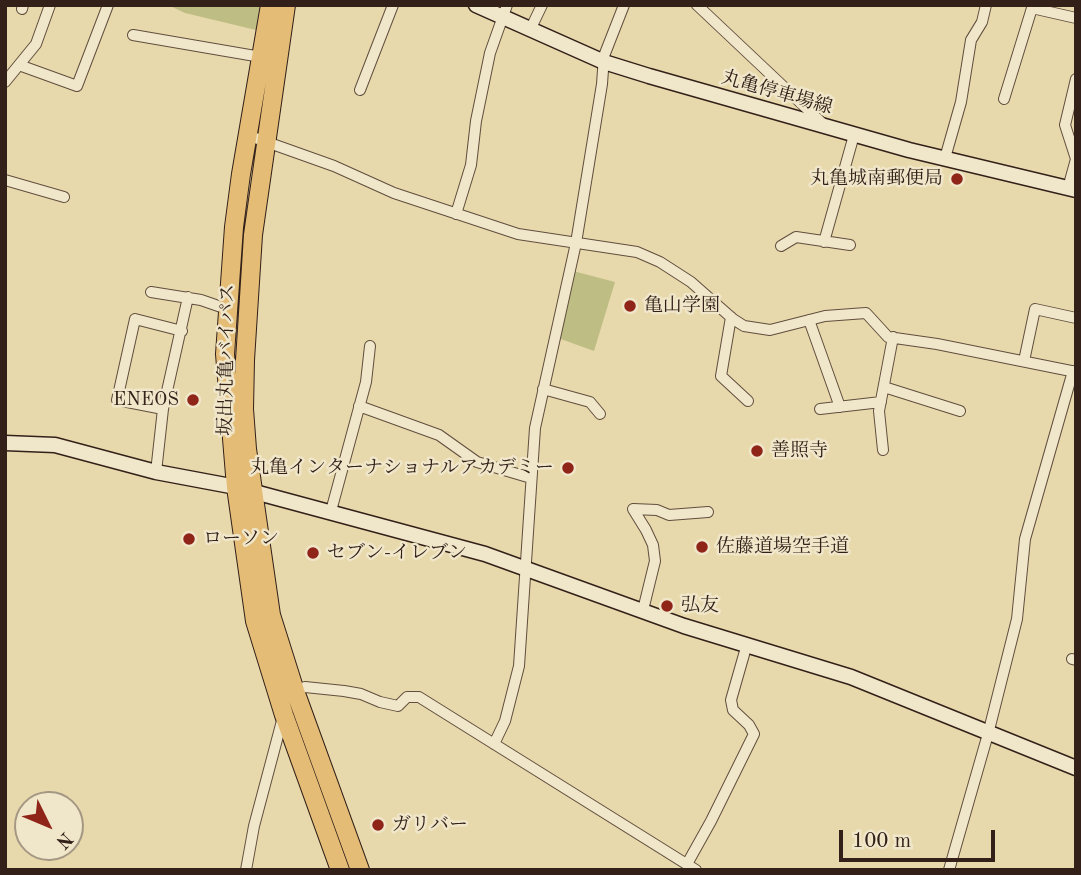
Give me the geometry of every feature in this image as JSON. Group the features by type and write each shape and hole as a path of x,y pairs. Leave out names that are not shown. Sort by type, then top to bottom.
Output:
{"highway":[{"name":"坂出丸亀バイパス","path":"270,5 234,227 225,354 245,489 271,615 295,691 360,870"},
{"name":"坂出丸亀バイパス","path":"286,5 253,234 245,360 245,489 255,621 284,715 340,870"}],"street":[{"path":"5,82 36,44 50,5"},
{"path":"19,65 77,86 108,5"},
{"path":"360,90 393,5"},
{"name":"丸亀停車場線","path":"476,5 505,11 530,30 604,62 828,128 1072,189"},
{"path":"530,30 542,5"},
{"path":"494,744 505,721 519,666 535,428 576,243 604,56 624,5"},
{"path":"697,5 828,128"},
{"path":"945,158 961,102 971,40 982,22 986,5"},
{"path":"1004,99 1032,8 1076,18"},
{"path":"456,214 471,166 476,121 490,52 505,11"},
{"path":"133,35 261,57"},
{"path":"1072,189 1076,159 1065,125 1076,79"},
{"path":"247,135 334,166 394,193 518,234 637,252 660,262 691,282 744,326 770,330 825,316 866,313 888,337 937,344 1074,372 1025,539 1017,619 949,870"},
{"path":"824,242 854,135"},
{"path":"5,180 64,197"},
{"path":"781,246 796,237 850,246"},
{"path":"151,292 188,297 227,309"},
{"path":"156,472 163,410 188,297"},
{"path":"1024,361 1035,309 1076,318"},
{"path":"731,317 721,376 748,401"},
{"path":"163,410 117,400 135,320 181,331"},
{"path":"808,320 840,407"},
{"path":"883,450 879,411 894,337"},
{"path":"331,511 366,382 370,346"},
{"path":"884,387 960,411"},
{"path":"543,389 590,402 600,414"},
{"path":"820,409 881,402"},
{"path":"359,406 439,435 477,462 531,478"},
{"path":"5,443 55,445 156,472 245,489 331,511 525,568 684,626 747,643 851,677 1076,768"},
{"path":"643,610 655,561 653,545 633,509 657,510 669,515 708,512"},
{"path":"295,691 305,687 344,691 398,706 407,697 419,698 691,867 754,734 749,725 733,710 731,700 747,643"},
{"path":"246,870 254,826 284,715"}],"green space":[{"path":"168,5 260,5 256,30 185,13"},
{"path":"573,271 615,282 594,351 558,338"}],"place":[{"name":"丸亀城南郵便局","path":"957,179"},
{"name":"亀山学園","path":"630,306"},
{"name":"ENEOS","path":"193,400"},
{"name":"善照寺","path":"757,451"},
{"name":"丸亀インターナショナルアカデミー","path":"568,468"},
{"name":"ローソン","path":"189,539"},
{"name":"佐藤道場空手道","path":"702,547"},
{"name":"セブン-イレブン","path":"313,553"},
{"name":"弘友","path":"667,606"},
{"name":"ガリバー","path":"378,825"}]}
